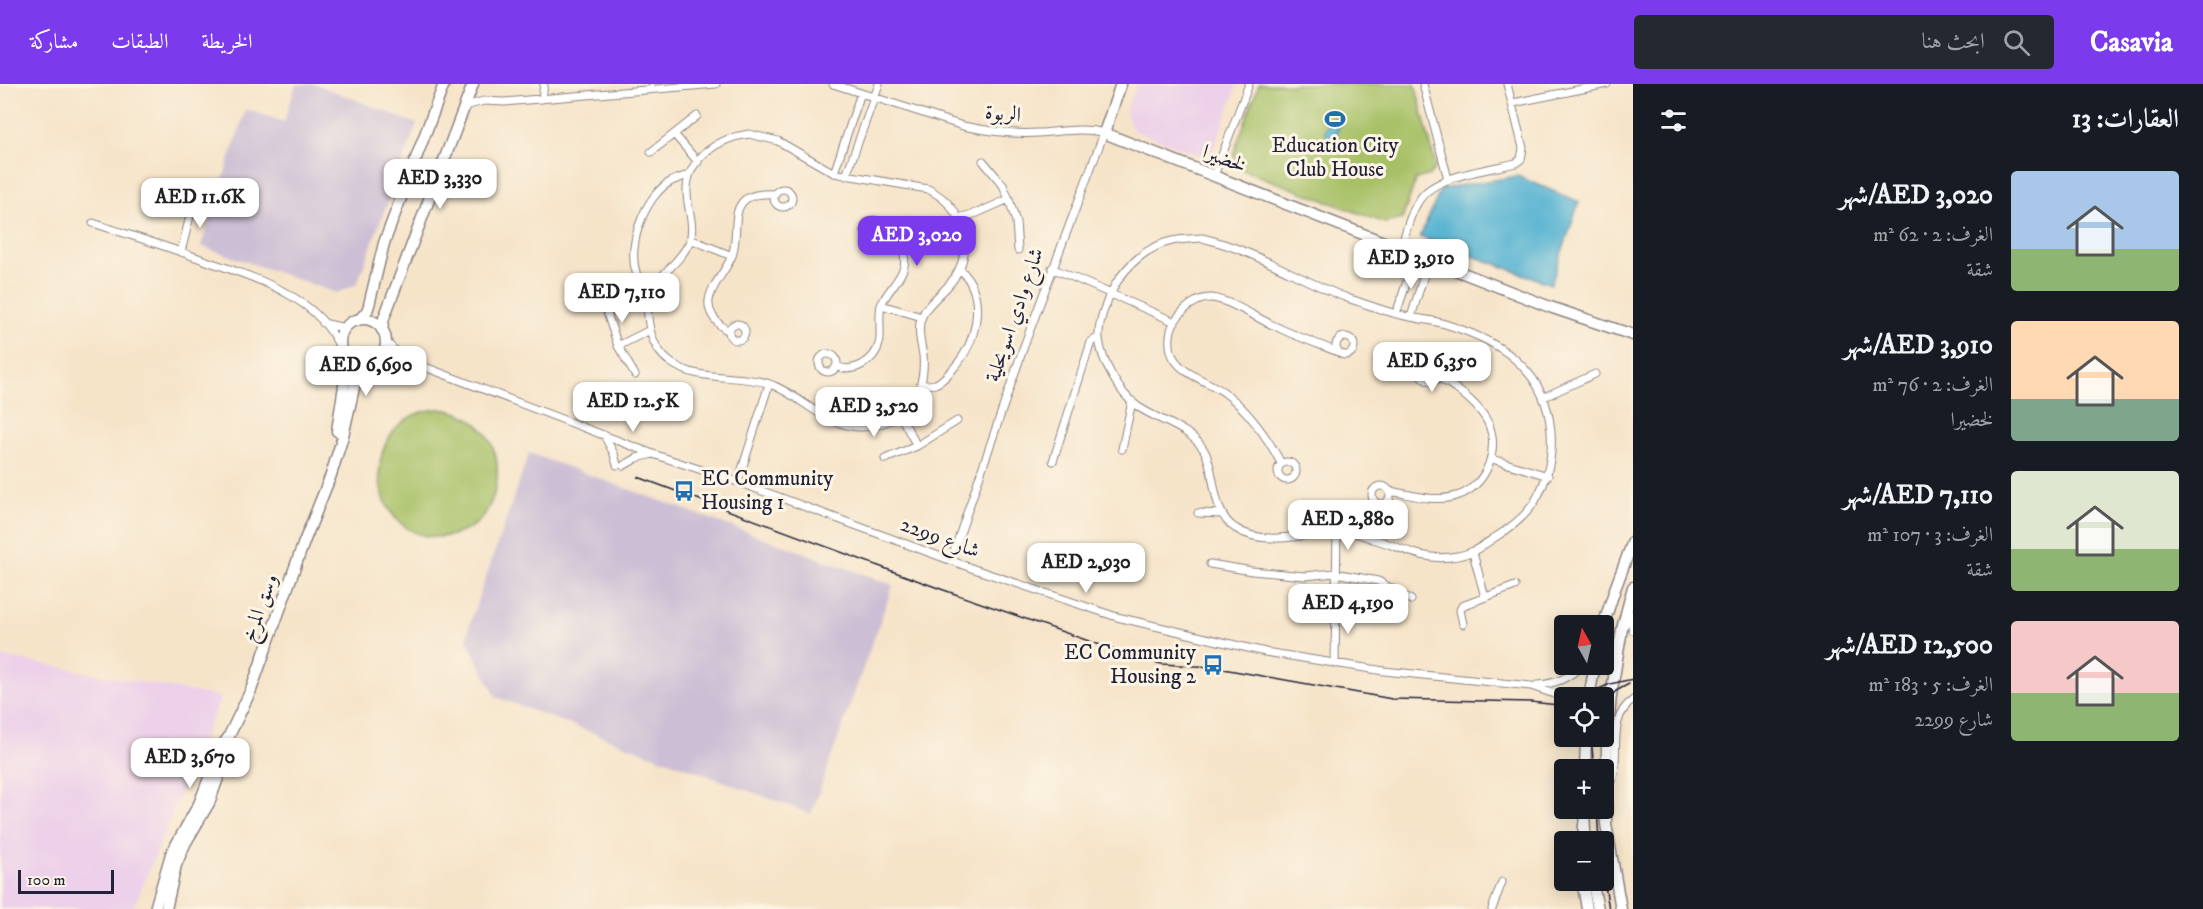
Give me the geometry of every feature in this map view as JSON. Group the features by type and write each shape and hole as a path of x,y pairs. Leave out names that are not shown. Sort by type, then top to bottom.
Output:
{"street":[{"path":"342,352 340,337 345,328 367,311 378,261 388,230 444,84"},
{"path":"543,99 544,84"},
{"path":"465,106 484,101 504,102 716,84"},
{"name":"الربوة","path":"833,84 953,123 984,130 1036,134 1091,130 1104,133"},
{"path":"846,176 879,84"},
{"name":"شارع وادي اسويحلية","path":"951,560 1052,268 1121,84"},
{"path":"1214,176 1249,84"},
{"path":"1423,84 1448,179"},
{"path":"1401,248 1420,199 1430,188 1448,179 1516,163 1521,159 1523,148 1507,84"},
{"path":"1513,104 1607,84"},
{"path":"93,223 268,283 299,301 323,322 350,362 365,366 378,360 385,348 386,342 382,330 384,318 472,87 484,101"},
{"path":"834,173 861,93"},
{"path":"651,152 697,116"},
{"path":"853,118 859,124 864,124"},
{"name":"لخضيرا","path":"1104,133 1550,307 1633,335"},
{"path":"674,134 698,162"},
{"path":"749,134 778,141 834,173 928,189 948,203 958,218 964,241 964,257 960,268 949,285 928,306 922,317 919,331 924,364 921,385 912,402 900,415 871,426 844,425 820,414 778,387 769,384 750,379 693,372 676,366 659,352 646,313 647,292 638,278 634,264 638,228 646,208 670,182 688,175 717,144 732,137 749,134"},
{"path":"983,160 1003,185 1009,199 1016,222 1018,250"},
{"path":"647,292 680,255 690,239 692,232 687,193 688,175"},
{"path":"730,328 725,328 714,319 709,299 711,288 728,266 732,256 735,244 735,215 748,198 755,195 775,194"},
{"path":"958,218 977,213 1009,199"},
{"path":"181,252 194,200"},
{"path":"836,366 841,369 851,369 865,363 872,356 880,340 878,320 881,305 903,273 906,262 898,239 883,231"},
{"path":"1202,238 1228,244 1261,257 1317,285 1396,314 1444,324 1475,335 1504,351 1522,366 1544,397 1550,418 1552,441 1548,476 1533,504 1509,528 1473,553 1446,558 1415,555 1380,541 1337,529 1289,538 1253,536 1234,528 1222,514 1204,450 1191,435 1122,393 1113,377 1099,337 1110,295 1123,272 1142,255 1170,241 1202,238"},
{"path":"690,239 732,256"},
{"path":"1396,314 1416,255"},
{"path":"1411,317 1429,259"},
{"path":"921,385 933,385 941,381 960,362 973,334 977,313 974,291 968,276 960,268"},
{"path":"1052,268 1174,322"},
{"path":"1410,273 1417,279 1423,277"},
{"path":"1281,463 1270,444 1239,404 1219,389 1187,371 1175,360 1170,344 1174,322 1184,310 1197,301 1211,298 1338,352 1348,354 1353,350 1354,343 1350,338 1344,337 1336,343 1324,346"},
{"path":"603,301 618,346 635,375"},
{"path":"881,305 922,317"},
{"path":"358,320 372,321 382,330"},
{"path":"323,322 345,328"},
{"path":"618,346 650,330"},
{"path":"1053,461 1091,342 1099,337"},
{"name":"شارع 2299","path":"386,342 397,352 425,367"},
{"path":"1336,343 1338,352"},
{"name":"وسق المرخ","path":"324,490 345,379 342,352"},
{"name":"شارع 2299","path":"378,360 396,360 425,367 653,454 738,482 1039,591 1146,625 1265,652 1384,671 1531,686 1552,684 1571,675"},
{"name":"وسق المرخ","path":"155,909 171,854 199,804 221,747 228,738 251,690 331,476 356,378 365,366"},
{"path":"1390,494 1400,493 1437,499 1455,497 1469,490 1483,476 1492,459 1492,437 1485,417 1440,374"},
{"path":"1544,397 1595,374"},
{"path":"738,482 769,384"},
{"path":"1122,449 1132,401"},
{"path":"900,415 917,446"},
{"path":"885,459 917,446 957,421"},
{"path":"604,435 620,465 653,454"},
{"path":"1492,459 1548,476"},
{"path":"1198,513 1222,514"},
{"path":"1335,664 1337,529"},
{"path":"1607,615 1633,541"},
{"path":"1473,553 1485,597"},
{"path":"1210,564 1305,576 1335,573 1378,581 1411,600"},
{"path":"1463,624 1460,610 1462,606 1515,586"},
{"path":"1608,759 1611,696 1633,587"},
{"path":"1628,607 1633,630"},
{"name":"شارع 2299","path":"1531,686 1554,694"},
{"path":"1614,761 1619,717 1625,706 1633,700"},
{"name":"وسق المرخ","path":"166,909 178,859 209,803 228,750 228,738"},
{"path":"1606,819 1621,909"},
{"path":"1492,909 1502,882"},
{"path":"1584,891 1587,909"},
{"path":"1594,891 1598,909"}],"shaded area":[{"path":"296,84 316,84 417,124 357,284 337,293 201,246 246,109 284,122"},
{"path":"1137,84 1238,84 1213,151 1197,154 1133,130 1125,112"},
{"path":"529,453 893,585 811,814 496,697 467,640 469,626"},
{"path":"0,656 221,697 133,909 0,909"}],"green space":[{"name":"Education City Club House","path":"1259,84 1415,84 1436,166 1430,175 1416,179 1402,219 1385,223 1243,170 1233,155"},
{"path":"440,409 459,413 473,421 485,432 493,446 497,462 497,478 486,512 476,524 453,535 424,535 402,524 387,505 380,481 382,456 392,433 411,417"}],"water":[{"path":"1338,117 1340,125 1337,136 1328,138 1324,130 1328,125 1328,120"},
{"path":"1517,176 1579,202 1551,284 1420,237 1441,189"}],"tram line":[{"path":"638,477 938,588 1143,660 1162,664 1212,667 1392,699 1554,705"},
{"path":"1603,687 1633,679"},
{"path":"1614,693 1629,684"},
{"path":"1592,747 1593,759"},
{"path":"1598,819 1598,831"},
{"path":"1606,891 1609,909"}],"place":[{"name":"Education City Club House","path":"1335,119"},
{"name":"EC Community Housing 1","path":"684,491"},
{"name":"EC Community Housing 2","path":"1213,665"}]}
